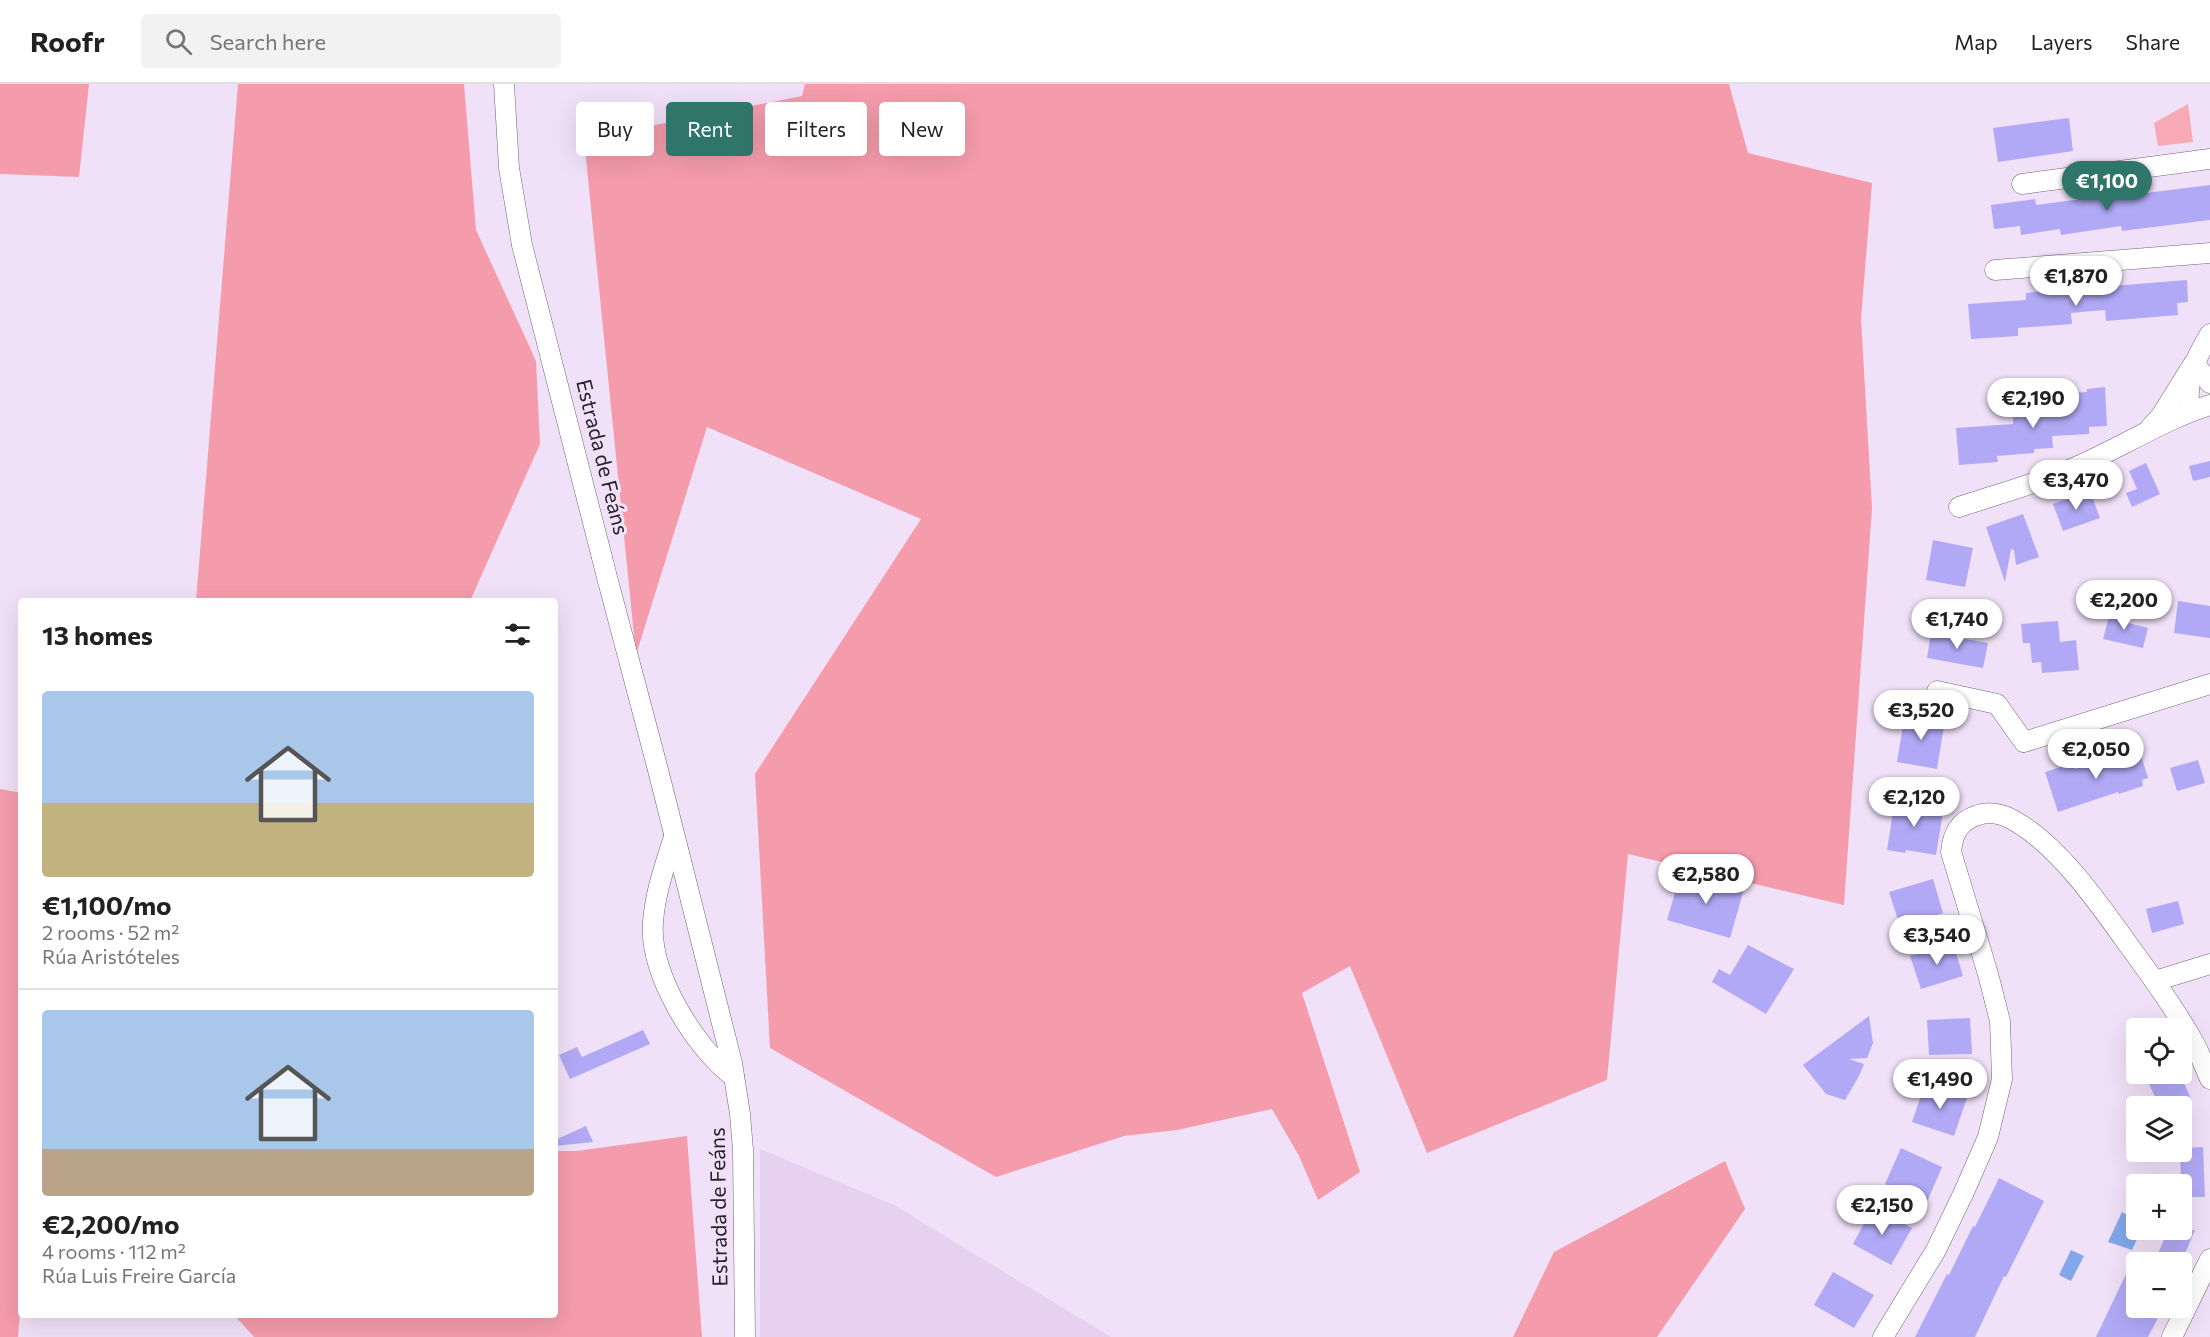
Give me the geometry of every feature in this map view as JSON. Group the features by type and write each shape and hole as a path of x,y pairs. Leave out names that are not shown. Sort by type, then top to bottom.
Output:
{"street":[{"name":"Estrada de Feáns","path":"504,84 509,168 522,245 675,837 734,1077 743,1150 745,1337"},
{"path":"2022,184 2210,159"},
{"path":"1995,270 2210,254"},
{"path":"2146,432 2161,416 2210,334"},
{"path":"2194,363 2210,383"},
{"path":"2190,411 2194,363"},
{"path":"1959,507 2076,467 2190,411 2210,405"},
{"path":"1937,691 1997,704 2024,742 2210,684"},
{"path":"1883,1337 1936,1250 1964,1192 1988,1137 2002,1079 2000,1021 1951,852 1952,838 1959,825 1982,813 1997,814 2013,819 2042,841 2088,888 2155,981 2193,1042 2210,1079"},
{"path":"675,837 661,880 653,922 653,944 669,995 679,1012 707,1051 721,1067 734,1077"},
{"path":"2155,981 2210,964"},
{"path":"2172,1337 2210,1259"}],"shaded area":[{"path":"0,84 89,84 79,177 0,174"},
{"path":"238,84 464,84 476,230 536,361 540,444 471,598 196,598"},
{"path":"805,84 1729,84 1748,153 1872,183 1861,319 1872,508 1844,905 1628,854 1607,1080 1427,1153 1350,966 1302,993 1360,1172 1318,1200 1299,1156 1272,1109 1177,1130 1124,1136 996,1177 770,1048 755,774 921,519 707,427 636,655 586,156 654,156 654,125 666,123 666,156 753,156 753,106 765,103 765,156 867,156 867,102 772,102 802,96"},
{"path":"2188,104 2193,142 2158,146 2154,123"},
{"path":"0,789 18,792 20,1318 18,1337 0,1337"},
{"path":"687,1136 702,1337 254,1337 237,1318 558,1318 558,1151 576,1151"},
{"path":"760,1149 894,1205 1111,1337 760,1337"},
{"path":"1725,1161 1745,1209 1657,1337 1513,1337 1554,1252"}],"water":[{"path":"2122,1212 2126,1214 2126,1240 2136,1240 2132,1250 2108,1242"},
{"path":"2071,1250 2084,1256 2071,1281 2059,1275"}],"building":[{"path":"2069,118 2073,151 1998,162 1993,128"},
{"path":"2210,185 2210,220 2122,231 2121,226 2061,235 2060,229 2021,235 2020,226 1994,229 1991,205 2035,199 2036,205"},
{"path":"2187,280 2188,302 2177,303 2178,315 2106,321 2105,310 2071,313 2072,324 2018,328 2018,336 1971,339 1968,304 2026,300 2026,293"},
{"path":"2105,387 2107,426 2089,427 2089,434 2052,436 2053,448 2034,449 2034,453 1997,456 1998,462 1959,465 1956,428 2013,424 2013,416 2031,415 2030,409 2068,407 2068,393 2087,392 2087,389"},
{"path":"2210,461 2210,477 2193,481 2189,466"},
{"path":"2146,463 2160,494 2132,507 2126,493 2137,489 2129,471"},
{"path":"2090,491 2100,518 2063,531 2053,504"},
{"path":"2023,514 2039,557 2016,565 2014,550 2011,549 2005,582 1986,527"},
{"path":"1933,540 1973,548 1965,587 1926,580"},
{"path":"2178,601 2210,606 2210,638 2174,633"},
{"path":"2111,609 2126,612 2124,622 2148,628 2143,648 2103,639"},
{"path":"2058,621 2060,642 2076,640 2079,670 2042,673 2041,662 2032,663 2030,643 2023,643 2021,624"},
{"path":"1931,633 1988,643 1983,668 1927,658"},
{"path":"1905,714 1945,720 1937,769 1897,762"},
{"path":"2139,749 2148,778 2142,780 2143,786 2058,812 2045,772 2073,763 2075,769"},
{"path":"2198,760 2205,783 2177,791 2170,768"},
{"path":"1895,799 1925,804 1924,809 1943,812 1936,855 1906,850 1905,853 1887,850"},
{"path":"1681,872 1744,889 1730,938 1667,920"},
{"path":"1933,879 1943,913 1900,926 1889,892"},
{"path":"2178,901 2184,924 2152,933 2146,909"},
{"path":"1953,943 1963,976 1921,989 1910,956"},
{"path":"1748,945 1794,969 1766,1014 1712,982 1719,969 1730,975"},
{"path":"1869,1016 1873,1043 1867,1058 1849,1059 1864,1064 1859,1076 1845,1100 1826,1094 1803,1065"},
{"path":"1970,1018 1972,1054 1929,1055 1927,1020"},
{"path":"643,1030 650,1044 570,1079 559,1055 577,1047 582,1057"},
{"path":"1925,1084 1967,1098 1954,1136 1912,1122"},
{"path":"2149,1084 2184,1084 2190,1096 2155,1096"},
{"path":"586,1126 593,1142 558,1146 558,1139"},
{"path":"2203,1147 2205,1197 2192,1197 2192,1174 2181,1174 2180,1162 2192,1162 2192,1148"},
{"path":"1901,1148 1942,1167 1926,1204 1885,1184"},
{"path":"1999,1178 2044,1201 1975,1337 1915,1337 1973,1226 1975,1227"},
{"path":"1873,1207 1912,1228 1891,1265 1853,1244"},
{"path":"2164,1240 2191,1240 2186,1252 2159,1252"},
{"path":"1833,1272 1874,1295 1854,1328 1814,1305"},
{"path":"2126,1274 2126,1318 2158,1318 2148,1337 2096,1337"}]}
